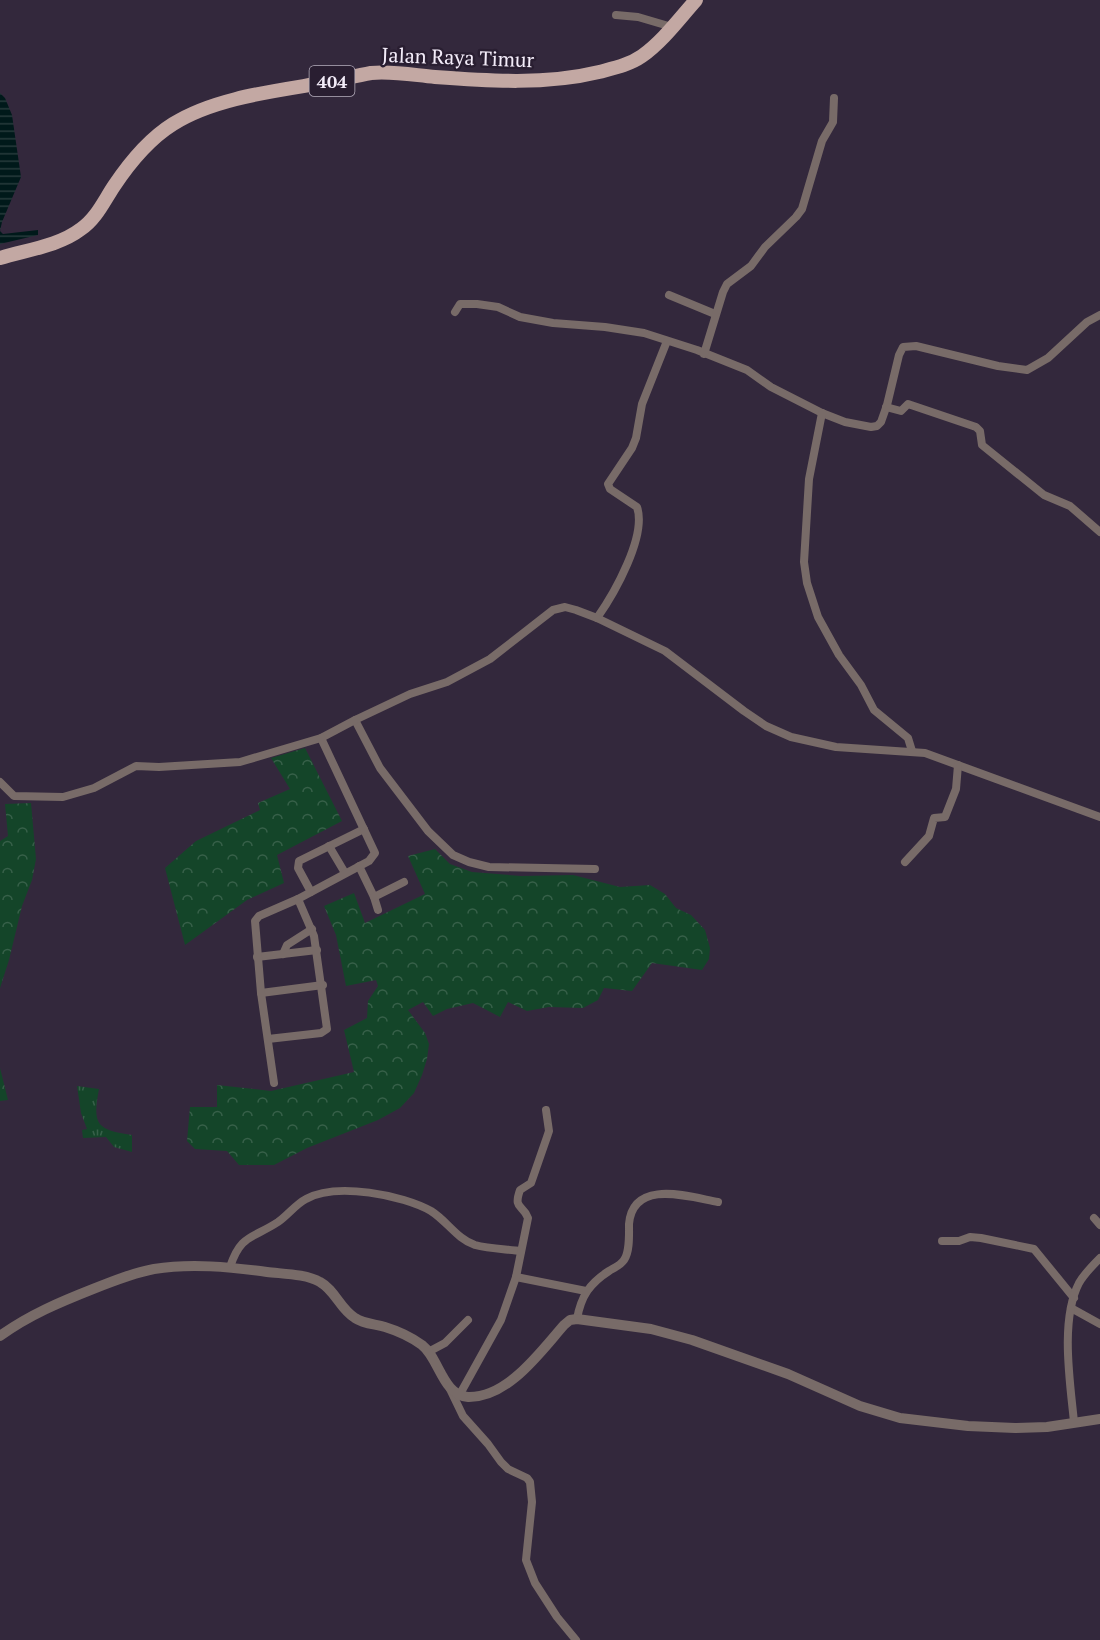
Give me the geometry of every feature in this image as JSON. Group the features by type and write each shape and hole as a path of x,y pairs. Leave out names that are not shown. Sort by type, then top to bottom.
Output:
{"main road":[{"name":"Jalan Raya Timur","path":"0,258 67,237 81,230 91,221 117,182 146,145 174,123 199,111 276,91 371,73 551,81 582,76 622,66 641,57 696,0"}],"street":[{"path":"616,15 638,17 672,27"},
{"path":"704,354 715,314 727,284 751,266 765,247 799,213 822,141 833,123 834,98"},
{"path":"669,295 715,314"},
{"path":"455,312 459,305 477,304 498,307 528,319 634,332 667,341 747,370 771,387 822,413 845,422 871,427 879,424 886,407 903,347 916,346 998,366 1027,370 1048,358 1087,322 1100,315"},
{"path":"597,618 622,577 631,556 640,518 637,507 610,489 608,484 632,448 642,404 667,341"},
{"path":"886,407 901,411 908,404 976,427 980,431 982,445 1044,495 1070,506 1100,532"},
{"path":"822,413 809,479 808,526 804,562 807,583 818,617 833,647 861,685 874,710 908,738 912,751"},
{"path":"0,782 14,796 63,797 94,789 136,766 159,767 240,762 321,738 410,694 447,682 490,659 554,610 565,608 597,618 665,651 744,711 766,726 791,737 836,747 925,753 1100,817"},
{"path":"355,720 380,768 428,831 453,855 489,867 595,869"},
{"path":"274,1083 257,957 255,924 257,918 359,866 372,858 375,853 321,738"},
{"path":"905,862 929,836 934,818 945,817 956,789 958,765"},
{"path":"311,892 297,864 299,861 364,829"},
{"path":"329,846 345,873"},
{"path":"359,866 378,910"},
{"path":"374,897 404,882"},
{"path":"268,1039 325,1030 327,1026 317,950 312,929 298,899"},
{"path":"283,954 287,945 312,929"},
{"path":"257,957 317,950"},
{"path":"261,993 322,985"},
{"path":"460,1394 501,1320 516,1276 528,1215 518,1206 517,1200 520,1190 531,1184 548,1137 546,1110"},
{"path":"233,1267 241,1243 278,1222 306,1199 319,1194 356,1191 408,1200 433,1212 458,1235 474,1244 521,1251"},
{"path":"577,1319 579,1304 586,1291 597,1278 624,1262 627,1255 630,1215 640,1201 652,1194 665,1193 718,1202"},
{"path":"942,1241 959,1241 970,1237 1034,1249 1074,1298"},
{"path":"1074,1422 1068,1338 1071,1308 1079,1282 1100,1258"},
{"path":"0,1336 39,1312 132,1274 154,1269 233,1267 310,1278 322,1283 356,1318 412,1338 429,1352 463,1416 508,1469 530,1482 532,1502 527,1532 526,1560 535,1583 557,1617 576,1640"},
{"path":"516,1276 586,1291"},
{"path":"1071,1308 1100,1324"},
{"path":"450,1388 467,1397 487,1394 527,1367 564,1325 570,1320 577,1319 651,1329 692,1340 788,1374 860,1406 900,1418 968,1426 1016,1428 1047,1427 1100,1419"},
{"path":"429,1352 445,1343 468,1320"}],"green space":[{"path":"305,748 342,821 277,855 284,883 247,900 185,945 165,868 196,841 260,810 258,803 290,789 271,758"},
{"path":"31,803 36,859 0,988 0,841 8,836 5,804"},
{"path":"435,849 450,864 472,872 521,876 573,875 620,887 650,885 665,894 676,908 691,915 705,930 710,948 709,959 702,970 652,963 632,991 604,988 598,1000 583,1008 549,1007 527,1011 508,1002 500,1017 473,1003 447,1009 433,1016 423,1002 408,1010 425,1033 429,1044 427,1059 414,1093 400,1108 378,1120 307,1148 274,1165 239,1165 227,1151 195,1149 187,1141 190,1107 217,1107 217,1085 271,1091 354,1072 344,1030 367,1018 368,1001 378,986 376,980 346,986 336,935 324,906 354,893 365,923 425,894 408,856"},
{"path":"0,1068 8,1100 0,1101"},
{"path":"77,1086 99,1089 96,1111 100,1124 111,1131 132,1135 132,1152 114,1147 106,1137 83,1138 82,1130 87,1129 81,1113"}],"shaded area":[{"path":"0,93 5,98 12,115 21,177 0,231"},
{"path":"38,230 38,235 0,244 0,231 3,234"}]}
